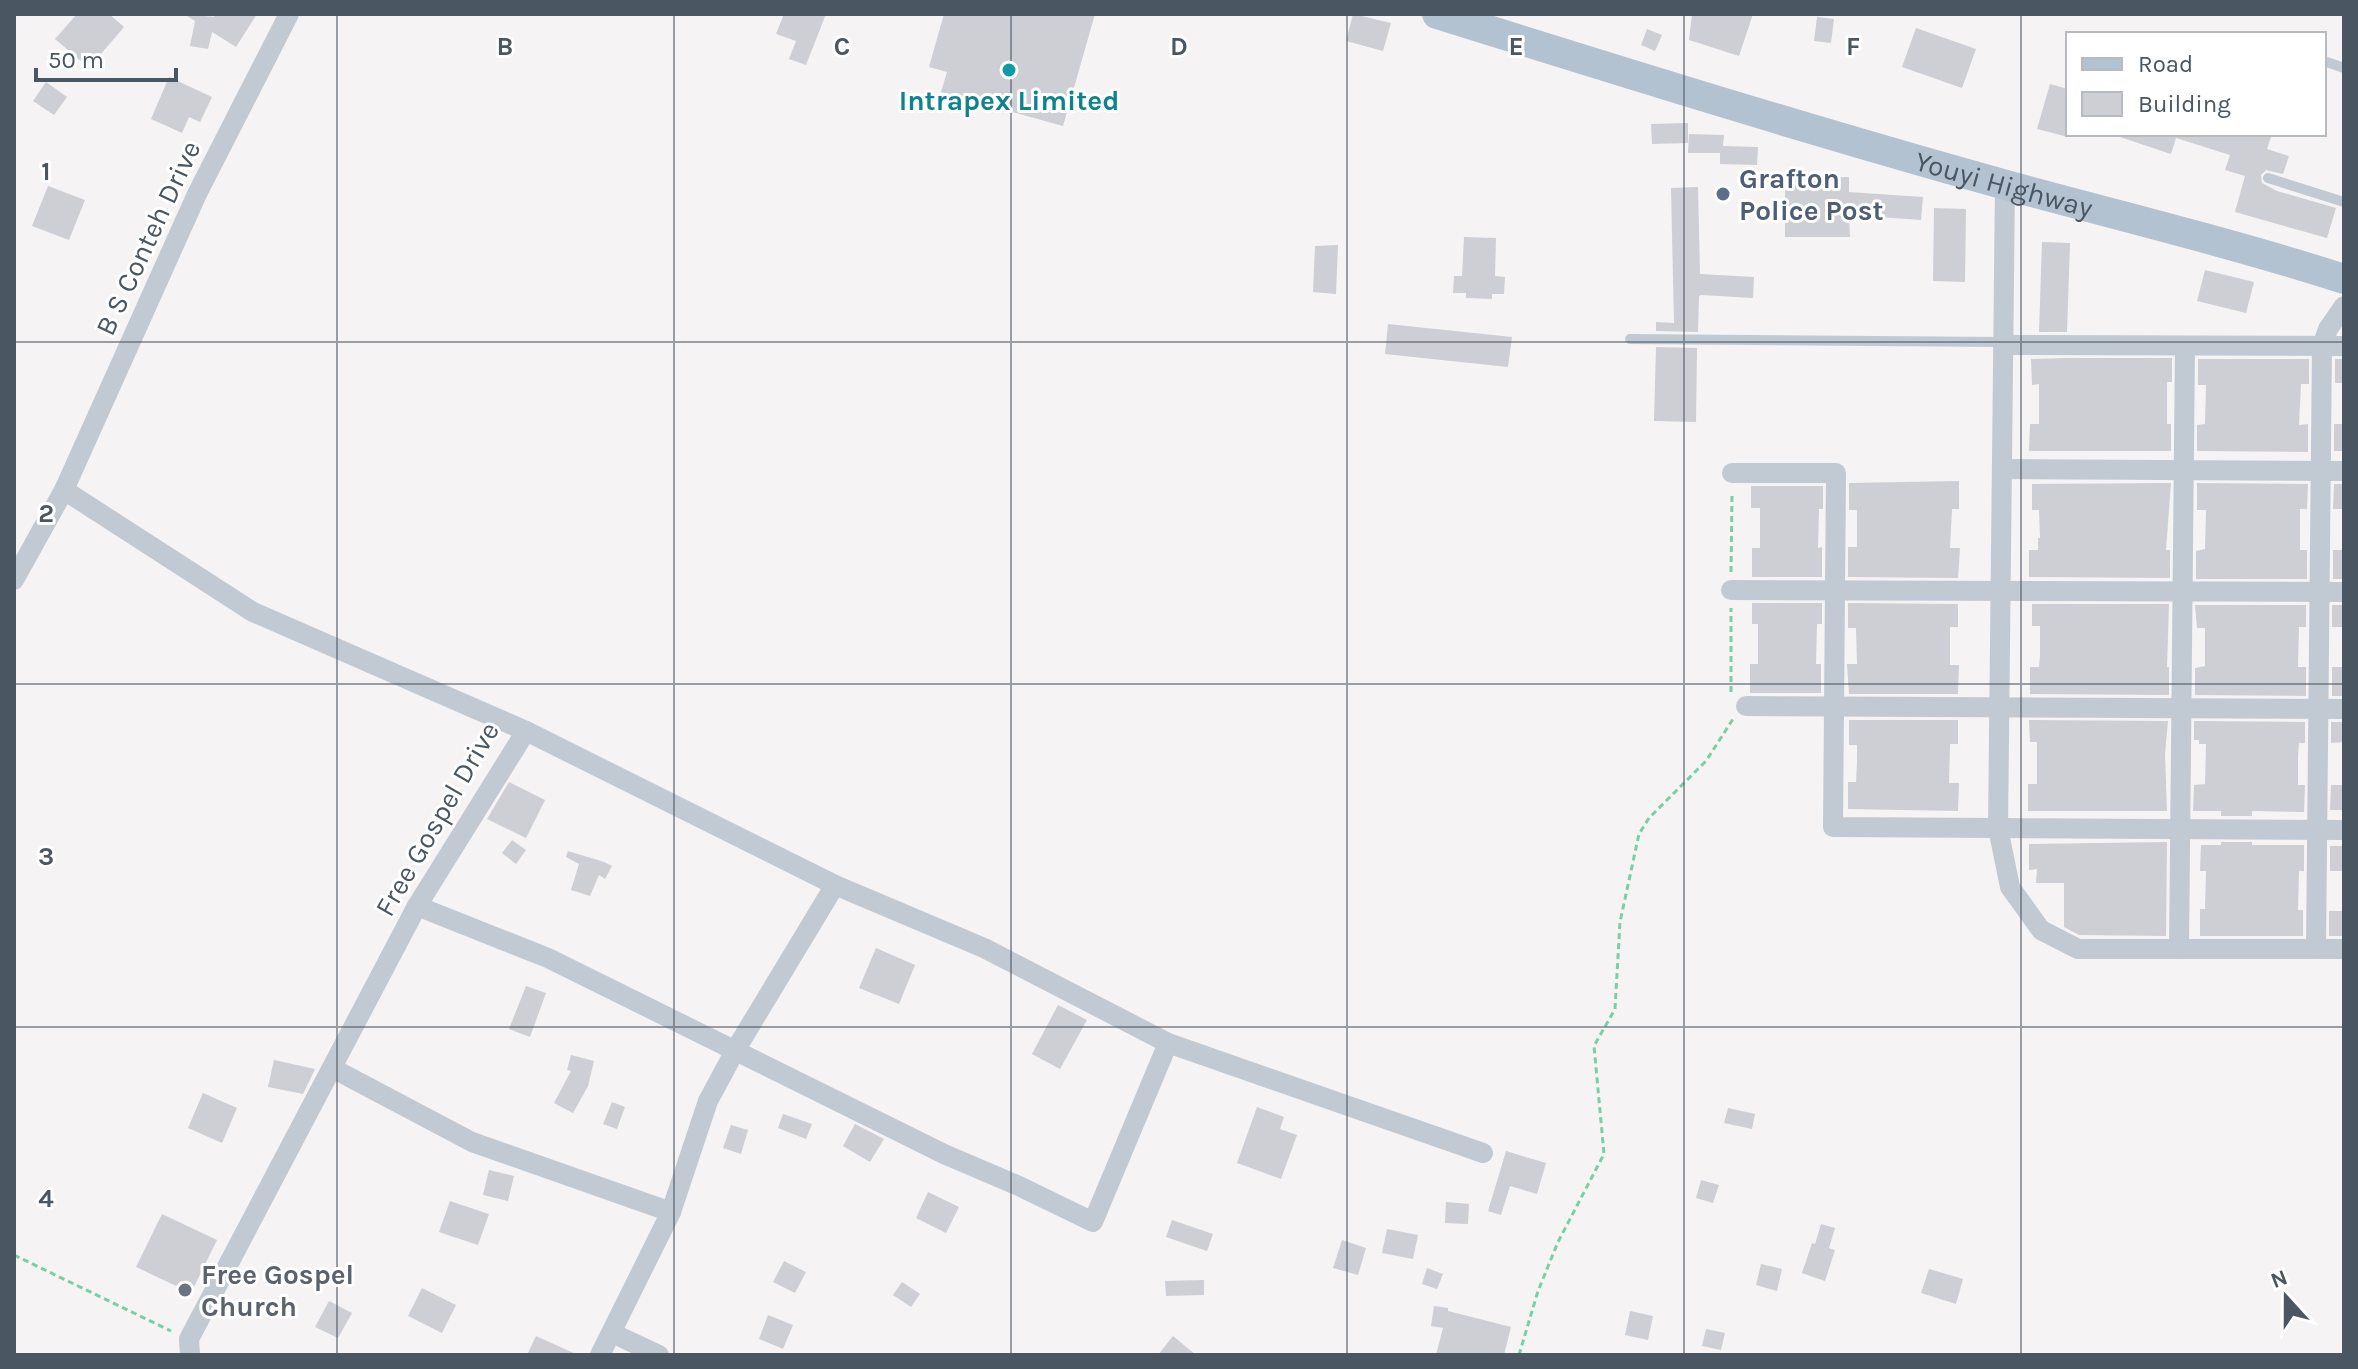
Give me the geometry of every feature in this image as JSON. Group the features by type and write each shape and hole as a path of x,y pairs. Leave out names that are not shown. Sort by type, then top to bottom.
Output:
{"main road":[{"name":"Youyi Highway","path":"1437,14 1682,91 2344,279"}],"street":[{"name":"B S Conteh Drive","path":"14,580 64,490 197,194 289,14"},
{"path":"2005,184 1998,828 2010,887 2041,930 2078,949 2344,949"},
{"path":"2316,948 2322,346 2328,329 2344,306"},
{"path":"2003,343 2344,346"},
{"path":"2179,949 2185,346"},
{"path":"2002,469 2344,471"},
{"path":"1732,473 1836,473 1833,827 2344,830"},
{"name":"Free Gospel Drive","path":"64,490 253,612 526,731 417,906 189,1347"},
{"path":"1731,590 2344,592"},
{"path":"1746,706 2344,709"},
{"path":"526,731 835,885 984,948 1168,1043 1483,1153"},
{"path":"600,1355 671,1212 708,1101 835,885"},
{"path":"417,906 548,958 944,1154 1093,1222 1168,1043"},
{"path":"332,1068 472,1142 671,1212"},
{"path":"612,1333 659,1355"}],"lane":[{"path":"2268,178 2344,202"},
{"path":"1630,339 2003,343"}],"path":[{"path":"1519,1355 1538,1291 1558,1242 1604,1154 1594,1046 1615,1009 1620,922 1639,834 1649,818 1706,761 1732,720 1746,706"},
{"path":"14,1255 189,1347"}],"building":[{"path":"77,14 109,14 124,27 89,68 55,39"},
{"path":"184,14 214,17 216,14 257,14 236,47 212,32 208,49 190,46 195,21"},
{"path":"784,14 826,14 806,65 789,59 796,41 776,34"},
{"name":"Intrapex Limited","path":"944,14 1095,14 1063,126 941,92 947,72 929,67"},
{"path":"1353,14 1391,23 1383,51 1346,41"},
{"path":"1692,14 1753,14 1739,56 1689,40"},
{"path":"1817,17 1834,19 1831,43 1814,41"},
{"path":"1916,28 1976,49 1962,88 1902,67"},
{"path":"1647,29 1662,35 1655,51 1641,45"},
{"path":"169,77 212,97 200,122 189,117 182,133 151,119"},
{"path":"46,82 67,97 54,115 33,101"},
{"path":"2050,84 2066,88 2068,137 2037,129"},
{"path":"1688,123 1688,143 1652,144 1651,124"},
{"path":"1689,134 1724,135 1723,146 1758,147 1757,165 1720,164 1720,153 1688,153"},
{"path":"2271,136 2267,149 2289,156 2283,174 2266,170 2261,175 2262,183 2277,191 2336,208 2327,238 2235,212 2245,176 2225,170 2230,155 2176,138 2171,154 2120,137"},
{"path":"1849,177 1849,192 1923,197 1921,220 1849,215 1850,237 1785,237 1785,178"},
{"path":"48,186 85,200 69,240 32,226"},
{"path":"1698,187 1700,274 1754,277 1753,298 1701,295 1698,332 1656,331 1656,322 1674,323 1671,188"},
{"path":"1934,208 1966,209 1965,282 1933,281"},
{"path":"1464,237 1496,238 1495,276 1505,277 1504,294 1492,294 1492,299 1466,298 1466,293 1453,293 1454,276 1462,276"},
{"path":"2042,242 2070,243 2067,332 2039,332"},
{"path":"1338,245 1336,294 1313,292 1315,246"},
{"path":"2205,270 2254,282 2246,313 2197,301"},
{"path":"1388,324 1512,337 1508,367 1385,354"},
{"path":"1656,347 1697,348 1696,422 1654,421"},
{"path":"2172,358 2172,382 2167,382 2167,424 2171,424 2171,451 2029,451 2030,424 2039,424 2039,384 2032,385 2031,359"},
{"path":"2198,359 2309,359 2309,384 2301,384 2299,425 2308,424 2308,452 2197,451 2197,425 2205,424 2206,385 2198,385"},
{"path":"2335,359 2344,359 2344,383 2335,383"},
{"path":"2334,424 2344,424 2344,451 2334,451"},
{"path":"1959,481 1959,509 1952,509 1950,548 1960,548 1958,578 1848,577 1848,547 1857,547 1857,510 1849,510 1849,483"},
{"path":"2171,483 2166,550 2170,550 2170,578 2029,577 2029,550 2038,550 2040,538 2039,510 2032,510 2032,484"},
{"path":"2197,483 2308,484 2307,509 2300,509 2300,550 2307,550 2307,579 2196,579 2196,551 2205,549 2206,510 2197,510"},
{"path":"2334,484 2344,484 2344,509 2333,509"},
{"path":"1751,486 1823,486 1818,548 1822,547 1822,577 1752,577 1752,548 1760,548 1760,508 1751,508"},
{"path":"2333,550 2344,550 2344,579 2333,579"},
{"path":"1752,603 1822,603 1822,624 1817,624 1816,664 1821,664 1821,693 1750,693 1750,664 1758,664 1758,624 1752,624"},
{"path":"1848,603 1958,604 1958,627 1950,627 1950,665 1959,665 1958,694 1849,694 1847,664 1857,664 1856,628 1848,628"},
{"path":"2032,604 2169,604 2169,695 2030,694 2030,667 2039,667 2040,655 2040,626 2032,626"},
{"path":"2195,605 2306,605 2306,627 2299,627 2298,667 2306,667 2306,696 2195,695 2195,668 2205,666 2205,628 2197,628"},
{"path":"2332,605 2344,605 2344,627 2332,627"},
{"path":"2332,667 2344,667 2344,696 2332,696"},
{"path":"1849,720 1958,720 1958,744 1950,744 1949,783 1959,783 1958,811 1848,809 1848,782 1856,782 1857,762 1857,745 1849,745"},
{"path":"2029,720 2168,721 2165,754 2167,811 2028,811 2028,784 2037,784 2037,742 2030,742"},
{"path":"2194,721 2305,722 2305,743 2299,743 2298,757 2298,785 2305,785 2304,812 2252,811 2252,816 2221,816 2221,811 2193,811 2194,785 2205,784 2206,744 2194,740"},
{"path":"2331,722 2344,722 2344,742 2331,743"},
{"path":"509,782 545,800 526,838 487,819"},
{"path":"2331,785 2344,785 2344,810 2330,810"},
{"path":"512,840 526,850 516,864 502,853"},
{"path":"2167,842 2166,936 2079,935 2064,927 2064,883 2036,883 2037,869 2029,870 2029,844"},
{"path":"2221,842 2304,845 2304,871 2299,871 2298,910 2303,910 2303,936 2200,936 2200,909 2205,909 2206,871 2200,871 2201,845 2221,845"},
{"path":"2330,846 2344,846 2344,871 2330,871"},
{"path":"568,851 612,866 605,879 599,875 590,896 571,890 579,864 566,857"},
{"path":"2329,911 2344,911 2344,936 2329,936"},
{"path":"876,948 915,965 899,1004 859,988"},
{"path":"526,986 546,993 530,1037 509,1029"},
{"path":"1058,1005 1087,1020 1060,1069 1032,1054"},
{"path":"571,1055 594,1061 588,1086 573,1113 554,1103 571,1071 567,1070"},
{"path":"274,1060 315,1069 303,1094 268,1087"},
{"path":"203,1093 237,1108 222,1143 188,1128"},
{"path":"612,1102 625,1107 617,1129 603,1124"},
{"path":"1257,1107 1284,1117 1280,1129 1297,1135 1281,1179 1237,1163"},
{"path":"1728,1108 1755,1114 1752,1129 1724,1123"},
{"path":"783,1114 812,1124 806,1139 778,1128"},
{"path":"855,1124 884,1139 870,1162 843,1146"},
{"path":"731,1125 748,1130 741,1154 723,1148"},
{"path":"1506,1151 1546,1163 1537,1194 1510,1186 1501,1215 1488,1211"},
{"path":"489,1170 514,1176 508,1201 483,1195"},
{"path":"1701,1180 1719,1185 1713,1203 1696,1198"},
{"path":"928,1192 959,1207 946,1233 916,1218"},
{"path":"450,1201 489,1214 478,1245 439,1232"},
{"path":"1446,1202 1469,1204 1468,1224 1445,1223"},
{"path":"162,1214 217,1240 191,1293 136,1267"},
{"path":"1172,1220 1213,1234 1207,1251 1166,1237"},
{"path":"1821,1224 1835,1228 1829,1248 1835,1250 1825,1281 1802,1273"},
{"path":"1387,1229 1418,1235 1413,1259 1382,1253"},
{"path":"1342,1240 1366,1248 1358,1275 1333,1268"},
{"path":"784,1261 806,1272 795,1293 773,1282"},
{"path":"1761,1264 1782,1269 1777,1291 1756,1285"},
{"path":"1427,1268 1443,1274 1437,1289 1422,1284"},
{"path":"1929,1269 1963,1279 1956,1304 1921,1293"},
{"path":"1204,1280 1204,1295 1166,1296 1165,1281"},
{"path":"902,1282 920,1294 911,1307 893,1295"},
{"path":"422,1288 456,1305 442,1333 408,1316"},
{"path":"329,1301 352,1313 338,1338 315,1327"},
{"path":"1434,1306 1511,1327 1504,1355 1436,1355 1443,1328 1431,1326"},
{"path":"1630,1311 1653,1316 1648,1340 1625,1335"},
{"path":"768,1315 793,1325 783,1349 759,1339"},
{"path":"1706,1329 1725,1333 1721,1350 1702,1346"},
{"path":"536,1336 578,1355 527,1355"},
{"path":"1173,1336 1196,1355 1158,1355"}],"place":[{"name":"Intrapex Limited","path":"1009,70"},
{"name":"Grafton Police Post","path":"1723,194"},
{"name":"Free Gospel Church","path":"185,1290"}]}
